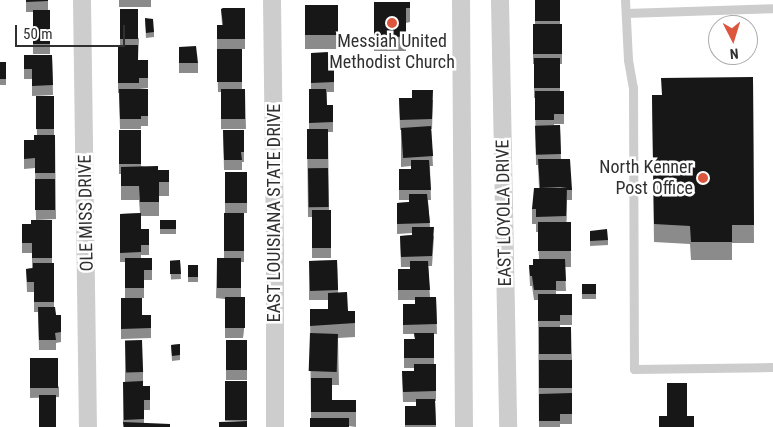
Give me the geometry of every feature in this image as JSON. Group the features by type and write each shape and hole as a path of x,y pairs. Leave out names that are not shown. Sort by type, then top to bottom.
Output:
{"street":[{"name":"OLE MISS DRIVE","path":"82,0 88,427"},
{"name":"EAST LOUISIANA STATE DRIVE","path":"272,0 275,254 274,427"},
{"path":"461,0 464,427"},
{"name":"EAST LOYOLA DRIVE","path":"500,0 508,427"}],"lane":[{"path":"625,0 628,60 634,87 634,369 773,367"},
{"path":"626,13 773,8"}],"building":[{"path":"26,0 48,0 48,1 26,2"},
{"path":"535,0 560,0 560,21 535,21"},
{"path":"374,2 410,2 410,8 406,8 406,37 374,36"},
{"path":"305,5 338,5 338,35 305,35"},
{"path":"245,8 245,39 217,39 217,25 223,25 221,9"},
{"path":"120,9 138,9 138,39 120,39"},
{"path":"33,10 50,10 50,44 33,44"},
{"path":"145,18 153,19 154,32 146,33"},
{"path":"533,24 562,24 562,54 533,54"},
{"path":"118,45 138,45 138,60 148,60 148,78 139,78 139,83 118,83"},
{"path":"196,46 198,63 179,63 179,47"},
{"path":"217,49 242,49 242,82 217,82"},
{"path":"328,52 329,68 334,68 334,82 311,83 311,53"},
{"path":"24,55 52,55 53,85 32,86 32,69 24,69"},
{"path":"534,58 560,58 560,88 534,88"},
{"path":"0,62 6,62 6,79 0,79"},
{"name":"North Kenner Post Office","path":"753,77 754,225 732,225 732,242 691,242 690,226 654,224 652,95 662,95 661,78"},
{"path":"119,89 148,89 148,116 141,116 141,119 120,119"},
{"path":"221,89 245,89 245,119 221,119"},
{"path":"309,89 326,89 327,105 333,105 333,122 309,123"},
{"path":"412,90 433,90 432,119 400,120 399,98 412,98"},
{"path":"535,91 564,91 564,114 554,114 554,120 535,120"},
{"path":"36,96 54,96 54,129 36,129"},
{"path":"560,125 561,154 536,155 535,126"},
{"path":"431,126 433,156 403,158 401,128"},
{"path":"307,129 328,129 328,159 307,159"},
{"path":"119,130 141,130 141,164 119,164"},
{"path":"223,130 244,130 244,152 241,152 242,160 224,160"},
{"path":"34,135 55,135 55,173 35,173 35,158 24,159 24,140 34,140"},
{"path":"538,159 570,159 572,190 560,187 540,188"},
{"path":"411,160 429,160 431,190 399,190 399,169 411,169"},
{"path":"158,166 158,170 169,170 169,182 159,182 159,202 140,202 139,186 121,186 121,167"},
{"path":"308,168 328,168 329,207 309,207"},
{"path":"225,172 247,172 247,203 225,203"},
{"path":"35,179 55,179 55,210 35,210"},
{"path":"534,188 567,188 566,216 536,217 536,209 532,209"},
{"path":"409,194 427,194 430,223 397,224 397,203 409,202"},
{"path":"312,210 331,210 331,248 312,248"},
{"path":"141,213 141,229 149,229 149,245 141,245 141,252 120,253 120,214"},
{"path":"224,213 244,213 244,251 224,251"},
{"path":"31,220 52,220 52,258 32,258 32,243 22,243 22,224 31,224"},
{"path":"160,220 176,220 176,229 160,229"},
{"path":"538,222 571,222 571,251 538,251"},
{"path":"412,227 434,227 432,256 401,257 400,236 412,235"},
{"path":"607,229 608,240 590,241 590,231"},
{"path":"125,258 152,258 152,270 144,270 144,288 125,288"},
{"path":"217,258 241,258 241,288 217,288"},
{"path":"533,259 565,259 566,281 556,281 556,290 534,290 529,265 533,265"},
{"path":"180,260 181,274 170,274 170,261"},
{"path":"337,260 338,290 310,291 309,261"},
{"path":"410,261 428,261 430,290 398,290 398,269 410,269"},
{"path":"33,263 54,263 54,302 34,302 34,282 27,282 26,269 33,268"},
{"path":"188,265 198,265 198,277 188,277"},
{"path":"582,284 596,284 596,294 582,294"},
{"path":"347,292 348,311 355,311 355,323 310,326 310,309 328,309 328,293"},
{"path":"538,294 572,294 572,315 560,315 560,321 538,321"},
{"path":"225,297 245,297 245,328 225,328"},
{"path":"415,297 436,297 437,324 403,325 403,304 415,304"},
{"path":"121,298 142,298 142,315 151,315 151,328 121,329"},
{"path":"38,307 55,307 56,315 61,315 61,332 55,333 56,340 39,340"},
{"path":"539,327 571,327 571,354 539,354"},
{"path":"310,333 338,334 337,372 309,371"},
{"path":"414,333 434,333 434,358 404,358 404,339 415,339"},
{"path":"142,340 143,372 126,373 125,341"},
{"path":"226,340 247,340 247,370 226,370"},
{"path":"180,344 180,355 172,356 171,345"},
{"path":"30,358 58,358 58,388 30,388"},
{"path":"539,360 572,360 572,388 539,388"},
{"path":"414,364 436,364 436,391 403,392 402,371 414,371"},
{"path":"311,378 332,378 332,400 356,400 356,412 311,412"},
{"path":"143,381 143,386 150,386 150,400 144,400 144,419 124,420 123,382"},
{"path":"225,381 247,381 247,420 225,420"},
{"path":"667,383 687,383 687,416 694,416 694,427 659,427 659,416 667,416"},
{"path":"572,393 572,414 560,414 560,421 539,421 539,394"},
{"path":"39,395 56,395 56,427 39,427"},
{"path":"416,399 435,399 436,425 405,425 405,406 416,406"},
{"path":"310,418 349,418 349,427 310,427"},
{"path":"247,421 247,427 219,427 219,422"},
{"path":"123,422 170,424 170,427 124,427"}],"place":[{"name":"Messiah United Methodist Church","path":"392,23"},
{"name":"North Kenner Post Office","path":"703,178"}]}
